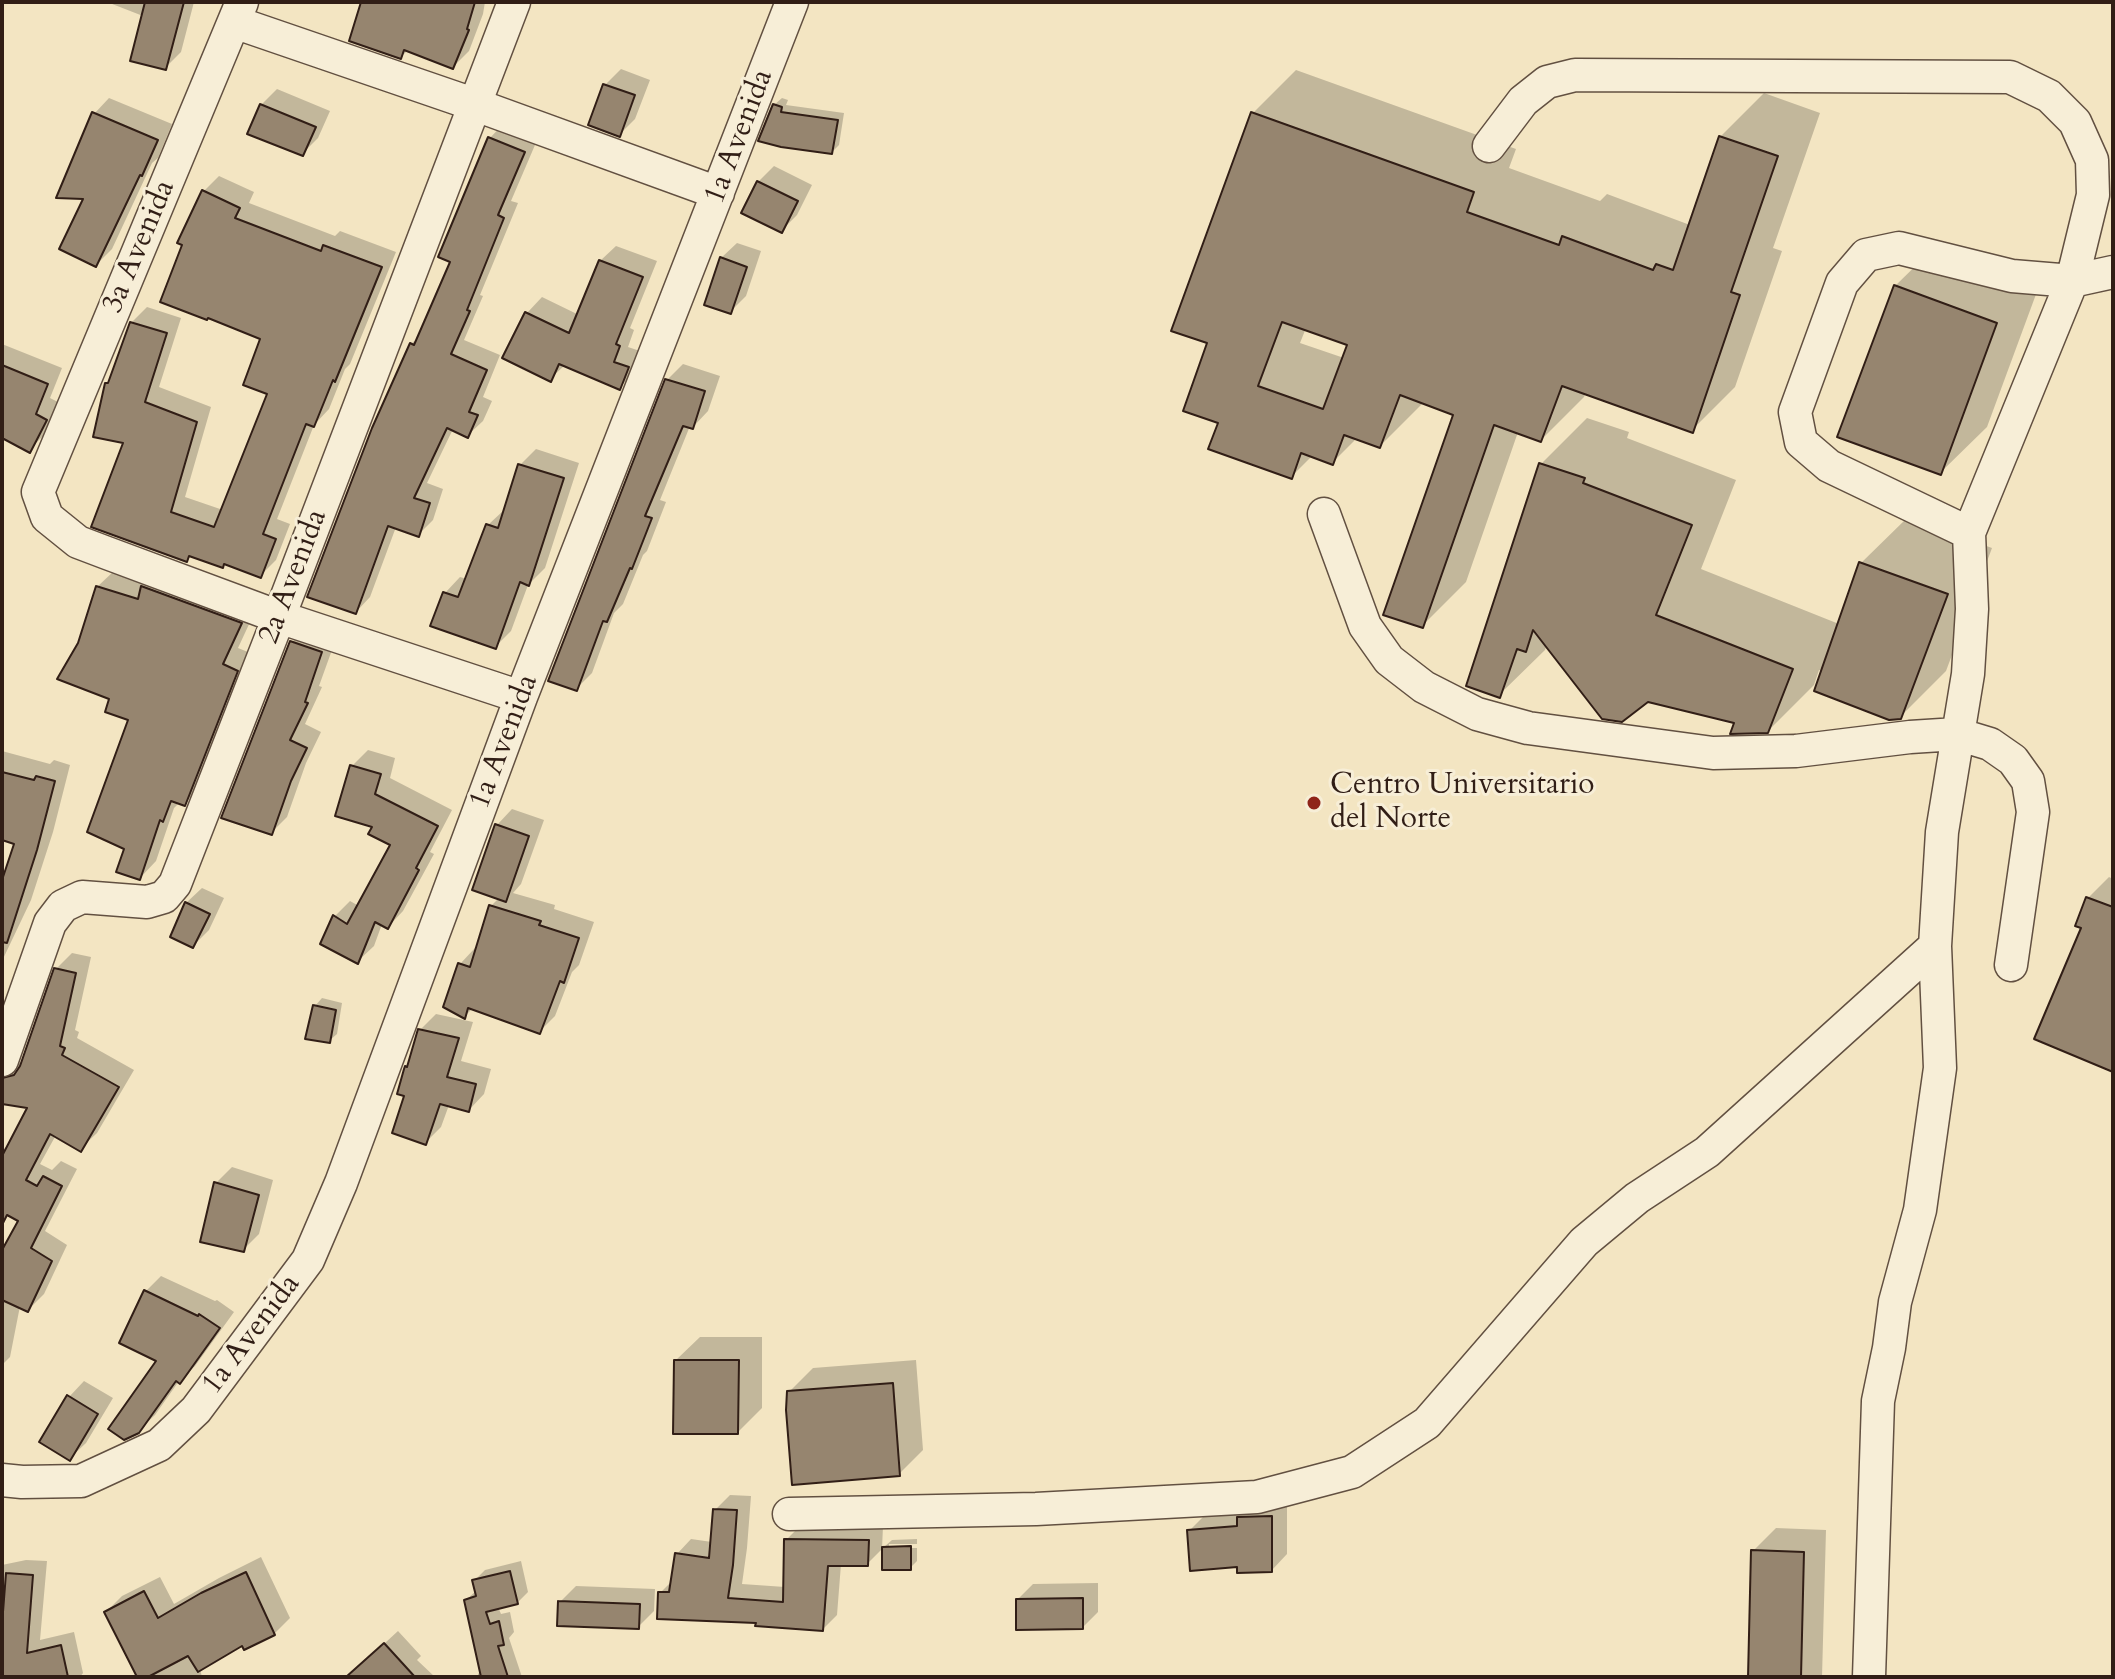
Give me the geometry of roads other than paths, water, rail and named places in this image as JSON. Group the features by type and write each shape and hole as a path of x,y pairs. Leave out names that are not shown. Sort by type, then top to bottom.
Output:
{"street":[{"name":"2a Avenida","path":"2,1060 50,923 63,906 82,897 147,902 164,897 175,884 514,2"},
{"name":"1a Avenida","path":"2,1480 81,1481 159,1445 196,1410 308,1260 341,1183 521,697 792,2"},
{"path":"238,12 476,105 718,193"},
{"name":"3a Avenida","path":"238,12 38,492 47,517 78,542 279,617"},
{"path":"1489,146 1523,101 1547,82 1575,75 2010,77 2049,96 2067,113 2075,122 2092,160 2093,195 2072,281 1969,533 1972,609 1968,674 1942,832 1935,946 1940,1068 1920,1210 1895,1302 1878,1401 1869,1677"},
{"path":"1969,533 1829,466 1801,442 1795,412 1842,283 1866,255 1899,248 2012,276 2072,281 2113,272"},
{"path":"1324,514 1365,626 1389,660 1424,687 1477,714 1528,728 1713,753 1796,751 1957,734 1990,744 2013,760 2028,781 2033,812 2011,965"},
{"path":"279,617 521,697"},
{"path":"789,1514 1036,1509 1257,1497 1352,1472 1427,1423 1584,1242 1637,1198 1707,1152 1935,946"}],"place":[{"name":"Centro Universitario del Norte","path":"1314,803"}]}
